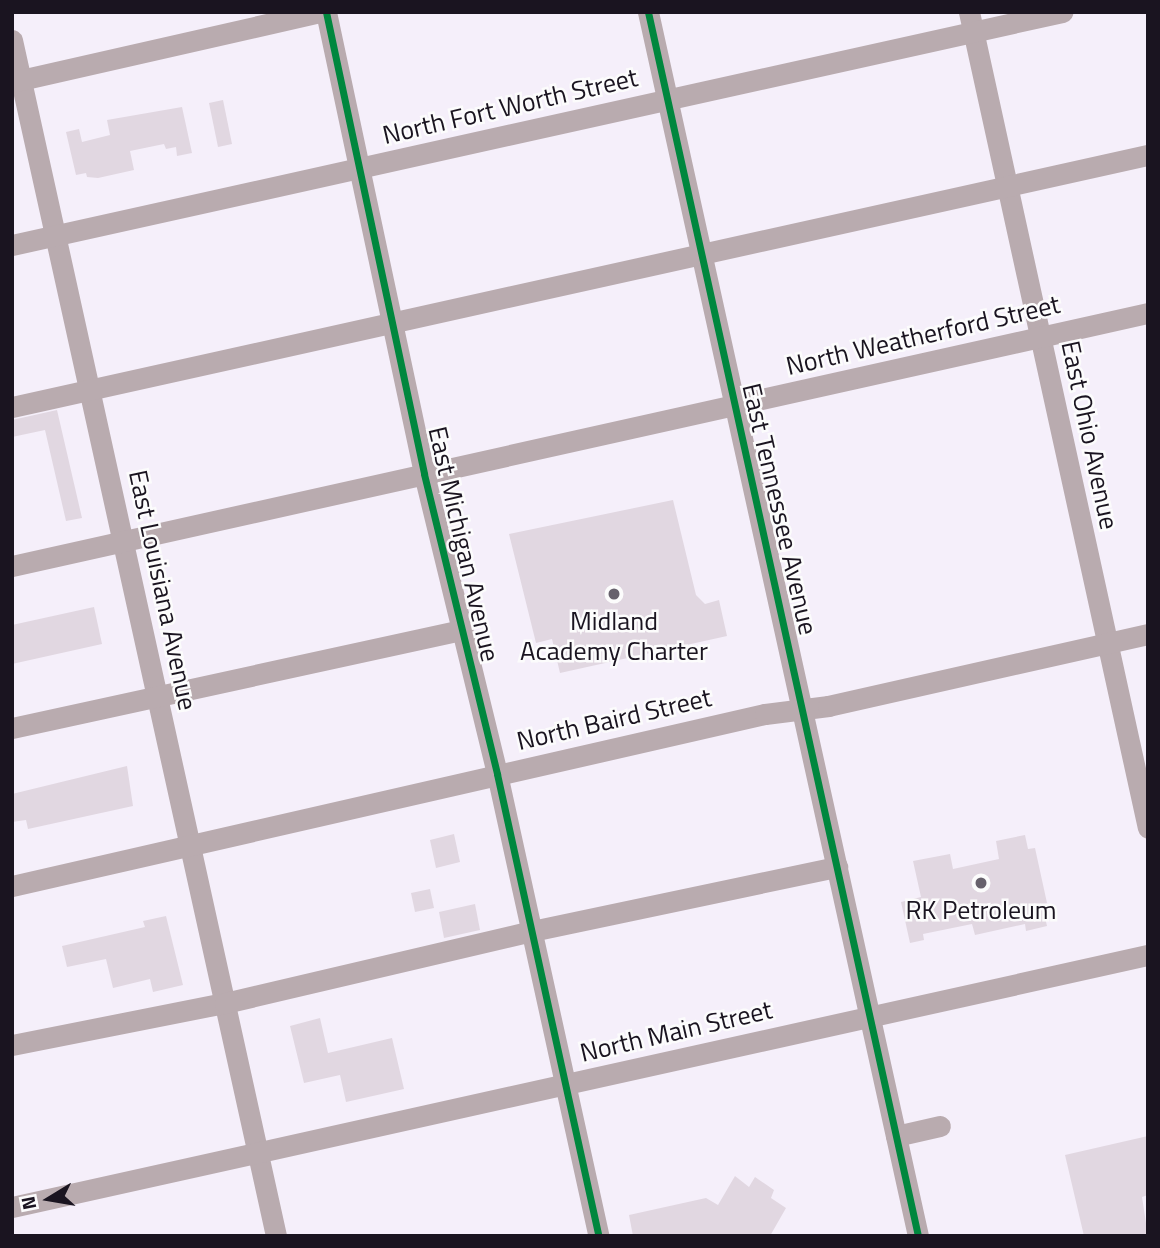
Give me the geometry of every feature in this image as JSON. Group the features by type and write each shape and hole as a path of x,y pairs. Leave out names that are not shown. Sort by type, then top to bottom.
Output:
{"street":[{"path":"17,81 324,12"},
{"name":"East Michigan Avenue","path":"324,12 424,474 497,774 599,1236"},
{"name":"East Tennessee Avenue","path":"648,12 918,1236"},
{"name":"North Fort Worth Street","path":"12,245 666,99 971,22 1062,12"},
{"name":"East Ohio Avenue","path":"971,22 1148,828"},
{"name":"East Louisiana Avenue","path":"12,40 17,81 55,236 276,1236"},
{"path":"12,407 701,252 1148,155"},
{"name":"North Weatherford Street","path":"12,566 1148,313"},
{"path":"12,728 462,630"},
{"name":"North Baird Street","path":"12,886 497,774 803,708 828,706 1148,635"},
{"path":"12,1045 225,1003 532,931 837,867"},
{"name":"North Main Street","path":"12,1207 1148,956"},
{"path":"896,1136 940,1126"}],"building":[{"path":"223,100 232,144 218,147 209,103"},
{"path":"182,107 192,153 177,156 176,147 166,149 164,144 130,151 134,170 98,178 87,177 86,173 76,175 66,132 79,129 82,142 110,135 107,120"},
{"path":"57,410 82,518 66,521 45,430 12,437 12,420"},
{"path":"673,500 696,595 705,604 719,600 727,636 560,673 552,639 536,643 509,534"},
{"path":"94,607 102,644 12,664 12,625"},
{"path":"127,766 133,806 28,829 26,820 12,822 12,794"},
{"path":"454,834 460,862 436,868 430,840"},
{"name":"RK Petroleum","path":"1025,835 1028,849 1035,848 1047,903 1042,904 1047,926 1026,931 1025,924 975,935 972,924 923,934 924,940 910,943 901,902 921,897 913,861 950,854 953,869 999,859 996,841"},
{"path":"430,889 434,908 415,912 411,893"},
{"path":"475,904 480,930 444,938 439,912"},
{"path":"166,916 183,985 153,992 150,979 113,988 106,959 67,967 62,946 145,927 143,921"},
{"path":"320,1018 328,1053 392,1038 404,1089 346,1102 340,1075 304,1083 290,1026"},
{"path":"1148,1136 1148,1195 1142,1197 1148,1236 1084,1236 1065,1155"},
{"path":"735,1176 749,1187 755,1177 774,1190 771,1198 786,1208 770,1236 633,1236 629,1215 706,1198 718,1205"}],"cycle path":[{"path":"326,12 424,474 497,774 599,1236"},
{"path":"648,12 918,1236"}],"place":[{"name":"Midland Academy Charter","path":"614,594"},
{"name":"RK Petroleum","path":"981,883"}]}
